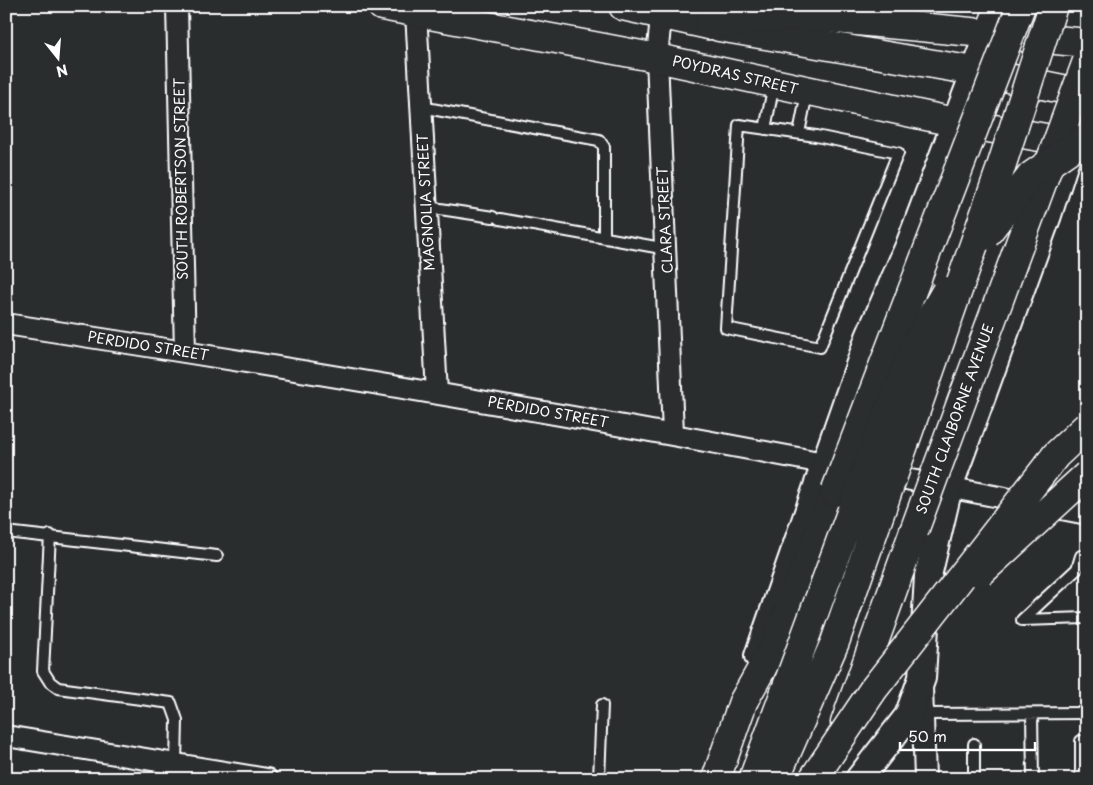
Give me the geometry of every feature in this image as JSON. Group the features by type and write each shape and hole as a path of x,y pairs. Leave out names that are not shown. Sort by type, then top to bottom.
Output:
{"main road":[{"name":"POYDRAS STREET","path":"382,6 657,58 954,122 1083,140"},
{"path":"623,6 661,11 709,25 974,71 1087,94"},
{"path":"989,34 1000,6"},
{"path":"716,779 743,702 775,645 1021,6"},
{"path":"775,779 838,633 981,226 1053,6"},
{"path":"709,25 794,15 1087,43"},
{"name":"SOUTH CLAIBORNE AVENUE","path":"825,779 1087,60"},
{"path":"753,779 885,420 918,340 951,282 1031,176 1083,140"},
{"path":"814,779 873,690 1056,455 1087,426"},
{"path":"924,625 1087,475"}],"street":[{"name":"SOUTH ROBERTSON STREET","path":"177,6 185,352"},
{"name":"CLARA STREET","path":"661,11 657,58 673,434"},
{"name":"MAGNOLIA STREET","path":"416,12 437,393"},
{"path":"743,702 762,641 869,336 908,248 954,122 989,34"},
{"name":"SOUTH CLAIBORNE AVENUE","path":"859,779 908,716 922,678 928,576 950,487 1048,215 1083,140 1087,108"},
{"name":"PERDIDO STREET","path":"6,324 437,393 673,434 1087,514"},
{"path":"922,678 925,779"},
{"path":"6,736 267,779"}],"lane":[{"path":"765,129 774,84"},
{"path":"799,133 808,92"},
{"path":"422,107 599,140 604,147 604,236"},
{"path":"740,126 799,133 898,153 820,347 726,328 740,126"},
{"path":"427,207 604,236 666,249"},
{"path":"6,532 50,535 217,556"},
{"path":"50,535 43,671 50,682 58,688 171,703 177,720 176,764"},
{"path":"1087,557 1082,556 1077,569 1022,620 1087,618"},
{"path":"598,779 602,705"},
{"path":"923,714 1087,713"},
{"path":"1032,714 1033,779"},
{"path":"1081,741 1081,779"},
{"path":"974,744 974,779"}]}
